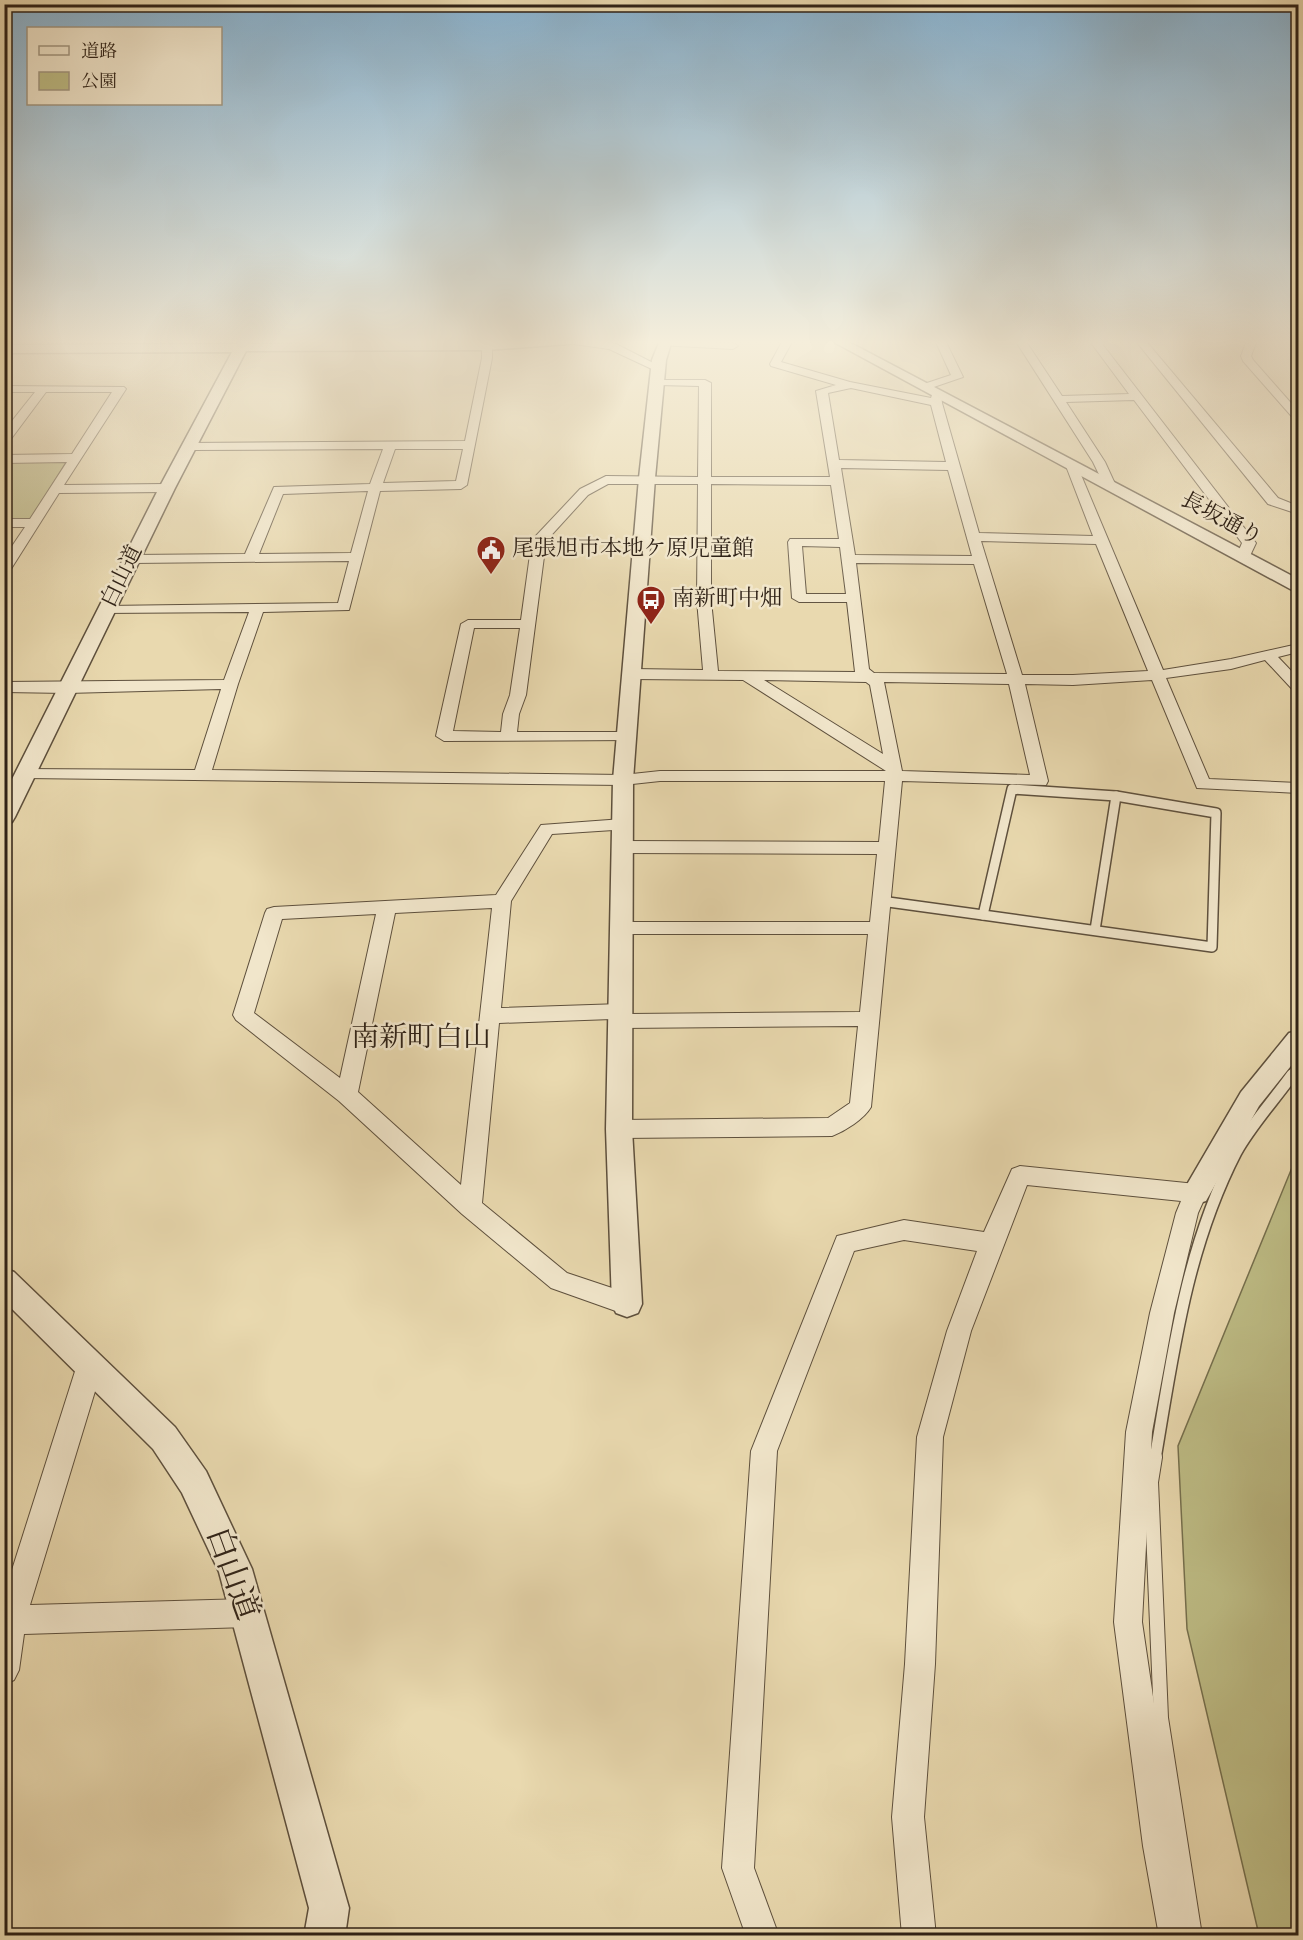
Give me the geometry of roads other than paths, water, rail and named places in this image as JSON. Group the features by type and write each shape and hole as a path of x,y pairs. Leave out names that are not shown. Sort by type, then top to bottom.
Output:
{"street":[{"path":"4,569 94,431"},
{"name":"白山道","path":"4,817 167,488 199,431"},
{"path":"250,558 278,490 461,485 473,431"},
{"path":"502,901 274,913 243,1015 347,1095 470,1207 559,1281 627,1304 619,1129 623,780 652,431"},
{"path":"705,431 704,600 711,675"},
{"path":"619,1129 832,1127 860,1107 894,773 878,683 862,671 849,559 828,431"},
{"path":"26,773 623,780 660,776 894,773 993,778 1032,786 1040,781 1016,679 943,431"},
{"name":"長坂通り","path":"1003,431 1299,586"},
{"path":"1080,431 1100,462 1110,486"},
{"path":"1163,431 1249,543 1243,557"},
{"path":"1215,431 1273,501 1299,510"},
{"path":"106,610 344,608 375,487 390,445"},
{"path":"191,446 470,445"},
{"path":"4,459 77,458"},
{"path":"834,464 952,466"},
{"path":"1072,466 1203,784 1299,788"},
{"path":"509,736 511,714 518,695 539,540 584,492 606,480 647,478 836,481"},
{"path":"58,489 167,488"},
{"path":"4,523 33,524"},
{"path":"973,537 1101,540"},
{"path":"846,543 795,542 799,598 853,598"},
{"path":"132,559 357,557"},
{"path":"849,559 980,560"},
{"path":"201,775 257,610"},
{"path":"527,624 468,624 444,736 627,736"},
{"path":"632,675 1073,681 1157,675 1231,664 1299,648"},
{"path":"1268,655 1299,687"},
{"path":"745,675 894,773"},
{"path":"4,687 68,688 230,684"},
{"path":"470,1207 502,901 547,829 623,825"},
{"path":"623,847 886,848"},
{"path":"347,1095 387,906"},
{"path":"622,928 878,928"},
{"path":"490,1016 869,1019"},
{"path":"1176,1935 1159,1846 1128,1622 1138,1432 1162,1313 1187,1213 1250,1099 1299,1040"},
{"path":"919,1935 908,1817 920,1664 930,1437 959,1331 1020,1175 1197,1193"},
{"path":"763,1935 738,1869 764,1451 845,1243 904,1230 992,1243"},
{"name":"白山道","path":"4,1281 165,1438 194,1482 235,1569 330,1908 324,1935"},
{"path":"4,1670 8,1620 90,1365"},
{"path":"8,1620 247,1613"}],"lane":[{"path":"881,901 1212,947 1216,813 1116,796 1032,786 1012,789 983,915"},
{"path":"1095,930 1116,796"},
{"path":"1196,1935 1161,1718 1151,1482 1177,1326 1199,1237 1237,1151 1299,1066"}],"place":[{"name":"尾張旭市本地ケ原児童館","path":"491,576"},
{"name":"南新町中畑","path":"651,626"}],"district":[{"name":"南新町白山","path":"421,1039"}]}
